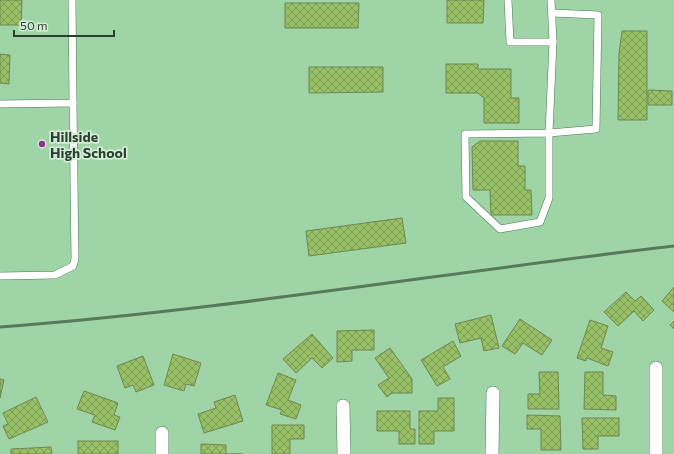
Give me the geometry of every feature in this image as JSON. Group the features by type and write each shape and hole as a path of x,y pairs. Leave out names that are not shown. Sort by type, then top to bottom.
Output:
{"street":[{"path":"656,368 656,454"},
{"path":"492,454 493,393"},
{"path":"343,406 344,454"},
{"path":"162,433 162,454"}],"lane":[{"path":"0,276 55,275 73,266 75,259 72,0"},
{"path":"508,0 510,42 553,42"},
{"path":"552,0 552,13 553,42 549,133 549,198 540,222 500,229 466,197 465,134 549,133 596,129 598,14 552,13"},
{"path":"0,104 73,103"}],"building":[{"path":"0,0 22,0 21,25 0,25"},
{"path":"447,0 484,0 483,23 447,23"},
{"path":"285,3 359,3 358,28 285,28"},
{"path":"622,31 647,31 647,120 618,120 619,54"},
{"path":"0,54 10,55 9,84 0,83"},
{"path":"446,64 478,64 478,69 511,69 511,98 519,98 519,123 484,123 484,98 478,93 446,93"},
{"path":"309,67 383,67 383,92 309,93"},
{"path":"648,90 672,91 672,105 648,105"},
{"path":"480,141 518,141 518,166 525,166 525,190 531,190 532,215 491,215 490,190 473,190 472,147"},
{"path":"402,218 406,243 309,256 306,231"},
{"path":"674,287 674,312 662,301"},
{"path":"626,292 635,301 641,296 654,310 643,321 634,311 618,326 604,312"},
{"path":"491,315 499,348 484,351 481,338 460,343 455,324"},
{"path":"520,319 552,340 542,355 523,343 515,354 502,346"},
{"path":"590,320 608,326 601,348 613,352 608,366 587,358 586,361 577,358"},
{"path":"674,321 674,329 670,325"},
{"path":"374,330 374,350 352,350 352,361 337,362 337,331"},
{"path":"312,334 333,358 322,368 312,358 296,373 283,359"},
{"path":"453,341 461,356 443,367 450,379 437,386 421,360"},
{"path":"390,348 412,379 412,393 392,393 387,397 378,385 389,378 375,358"},
{"path":"173,354 201,363 194,386 186,384 184,391 164,385"},
{"path":"143,356 154,385 136,392 133,385 125,388 117,366"},
{"path":"539,372 558,372 559,409 528,409 528,394 540,394"},
{"path":"585,372 603,372 603,395 616,396 616,410 584,409"},
{"path":"278,373 296,380 288,400 301,405 296,419 280,414 282,410 266,405"},
{"path":"0,379 4,380 0,398"},
{"path":"84,391 118,403 114,415 120,417 115,430 92,422 95,415 77,409"},
{"path":"235,395 243,421 204,433 198,414 216,408 214,402"},
{"path":"36,397 48,422 9,439 3,426 8,424 3,413"},
{"path":"438,398 454,398 454,431 434,431 434,444 419,444 419,411 438,411"},
{"path":"377,411 410,411 410,429 415,429 415,444 399,444 399,431 377,431"},
{"path":"527,415 560,416 561,450 541,450 541,429 527,429"},
{"path":"582,418 619,418 619,436 598,436 598,449 583,449"},
{"path":"272,425 304,425 304,439 290,439 290,454 272,454"},
{"path":"78,441 118,441 118,454 78,454"},
{"path":"201,444 226,445 226,454 201,454"},
{"path":"51,447 52,454 11,454 11,449"}],"railway":[{"path":"0,327 85,320 253,301 674,246"}],"place":[{"name":"Hillside High School","path":"42,144"}]}
